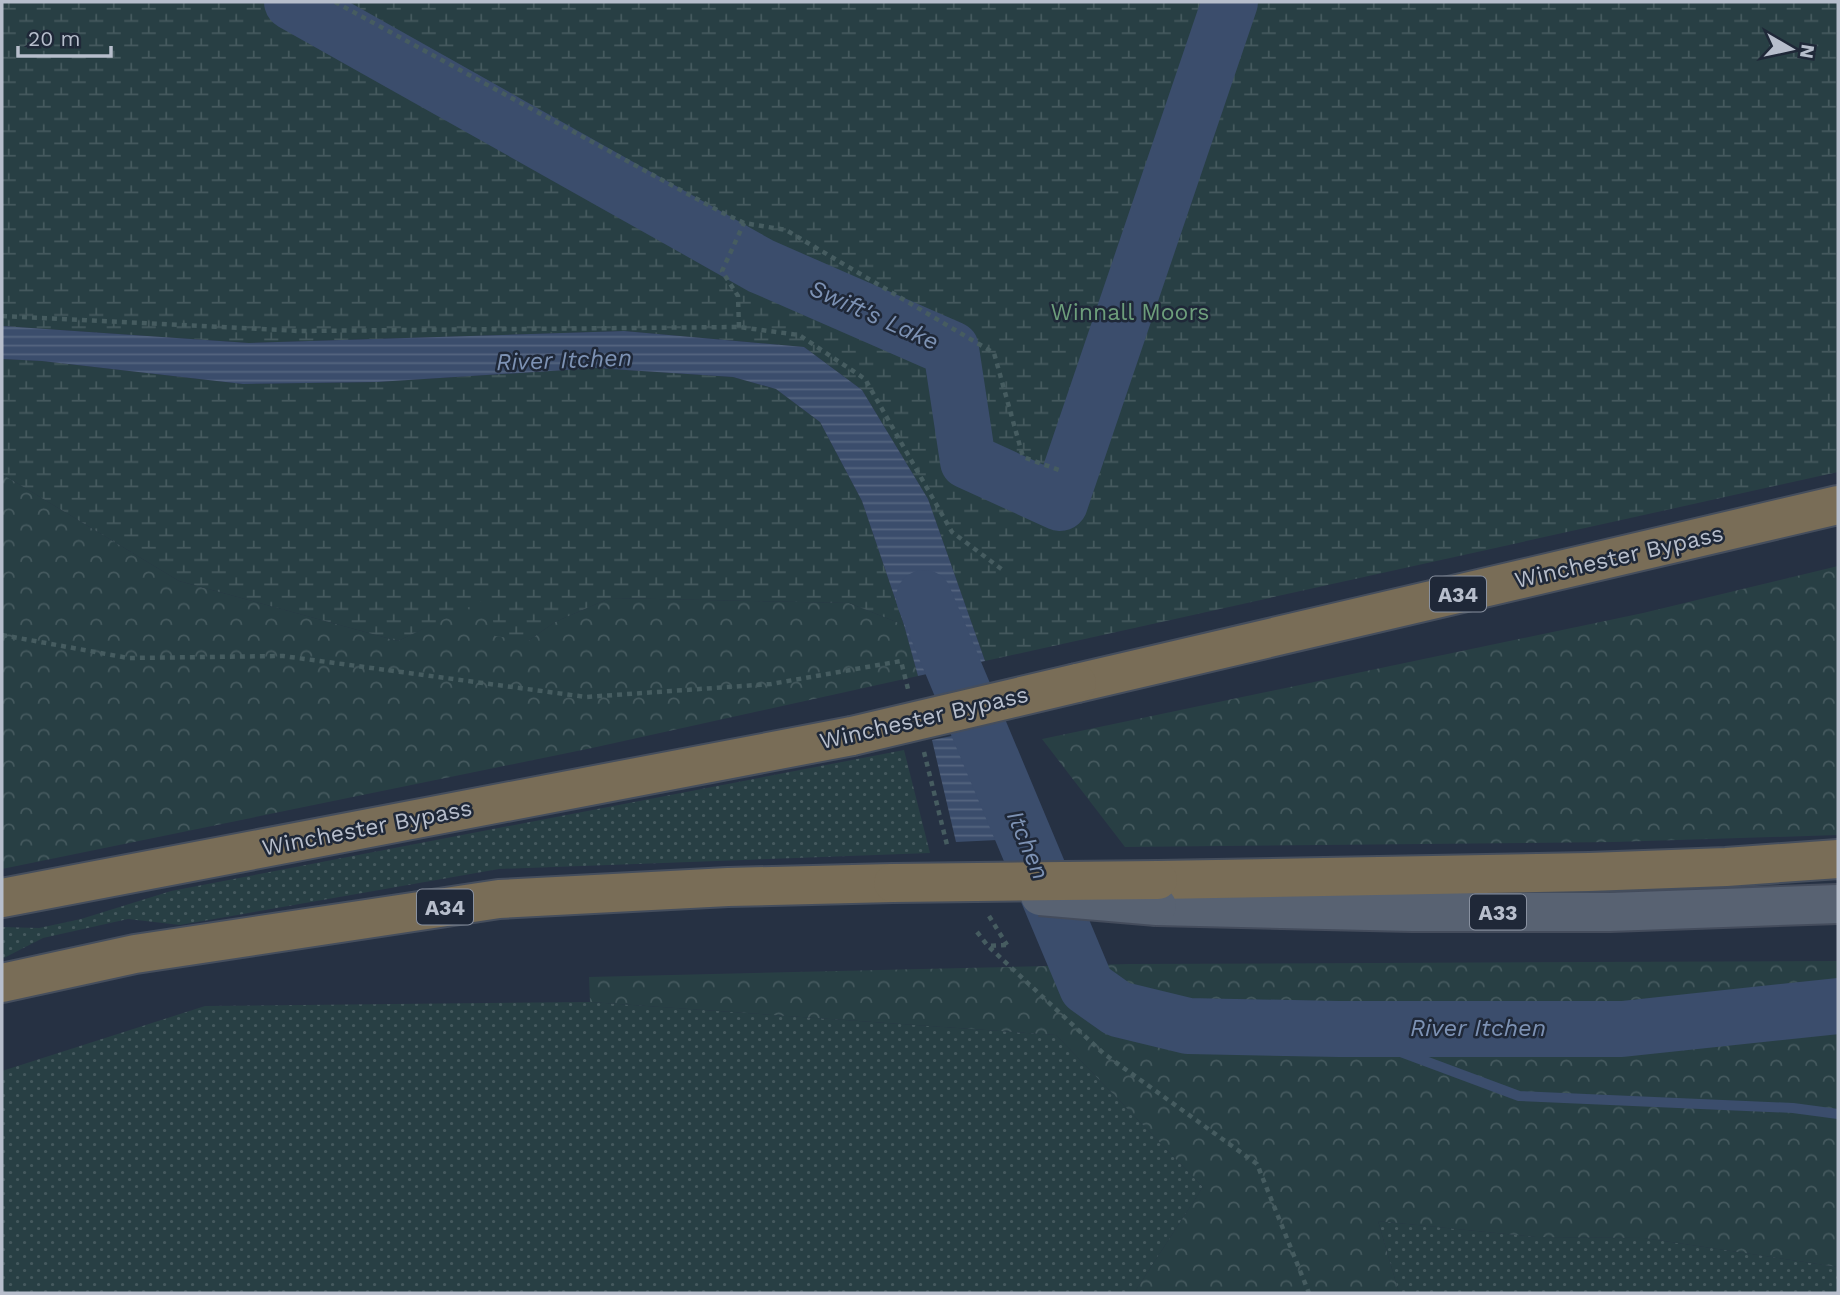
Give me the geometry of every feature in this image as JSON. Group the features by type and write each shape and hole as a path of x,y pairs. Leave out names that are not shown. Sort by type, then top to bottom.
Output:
{"highway":[{"name":"Winchester Bypass","path":"2,898 852,736 1838,505"},
{"name":"A34","path":"2,982 135,954 499,899 741,886 893,883 1157,893 1726,867 1838,859"}],"main road":[{"name":"A33","path":"1157,893 1412,912 1610,912 1838,904"}],"path":[{"path":"335,2 744,223 786,230 994,353 1023,457 1059,470"},
{"path":"739,327 738,296 722,271 744,223"},
{"path":"2,316 299,331 739,327 799,335 865,379 952,532 1004,571"},
{"path":"2,635 128,658 284,656 586,697 771,684 901,661 911,699"},
{"path":"923,751 949,853"},
{"path":"985,911 1007,945 988,946"},
{"path":"977,932 988,946 1103,1053 1257,1164 1308,1293"}],"green space":[{"name":"Winnall Moors","path":"2,2 1838,2 1838,472 985,661 928,499 862,390 804,347 624,331 249,343 2,326"},
{"path":"2,359 42,361 243,384 377,382 596,368 733,377 776,389 820,422 862,501 904,625 849,603 610,598 555,622 528,641 495,636 490,597 398,641 179,581 2,474"},
{"path":"2,474 179,581 398,641 490,596 528,641 555,622 610,598 849,603 904,625 918,676 592,748 2,869"},
{"path":"1838,566 1838,835 1614,842 1125,847 1042,739 1643,613"},
{"path":"904,750 930,853 499,869 180,925 128,919 43,938 2,959 2,927 39,928 81,919 171,891"},
{"path":"1838,961 1838,1267 1644,1238 1536,1237 1378,1221 1399,1293 1134,1293 1203,1187 1056,1035 590,1002 589,977 1130,964"},
{"path":"590,1002 1056,1035 1203,1187 1134,1293 2,1293 2,1071 205,1006"},
{"path":"1378,1221 1536,1237 1644,1238 1838,1267 1838,1293 1399,1293"}],"water":[{"path":"2,326 249,343 624,331 804,347 862,390 928,499 985,661 918,676 904,625 862,501 820,422 776,389 733,377 596,368 377,382 243,384 42,361 2,359"},
{"path":"1001,726 1036,838 956,842 932,740"}],"waterway":[{"name":"Swift's Lake","path":"292,2 761,266 951,349 968,461 1060,503 1230,2"},
{"name":"River Itchen","path":"924,598 1087,987 1118,1009 1188,1026 1622,1029 1838,1006"},
{"path":"1339,1029 1519,1096 1793,1108 1838,1114"}],"water label":[{"name":"Itchen","path":"1028,845"}]}
